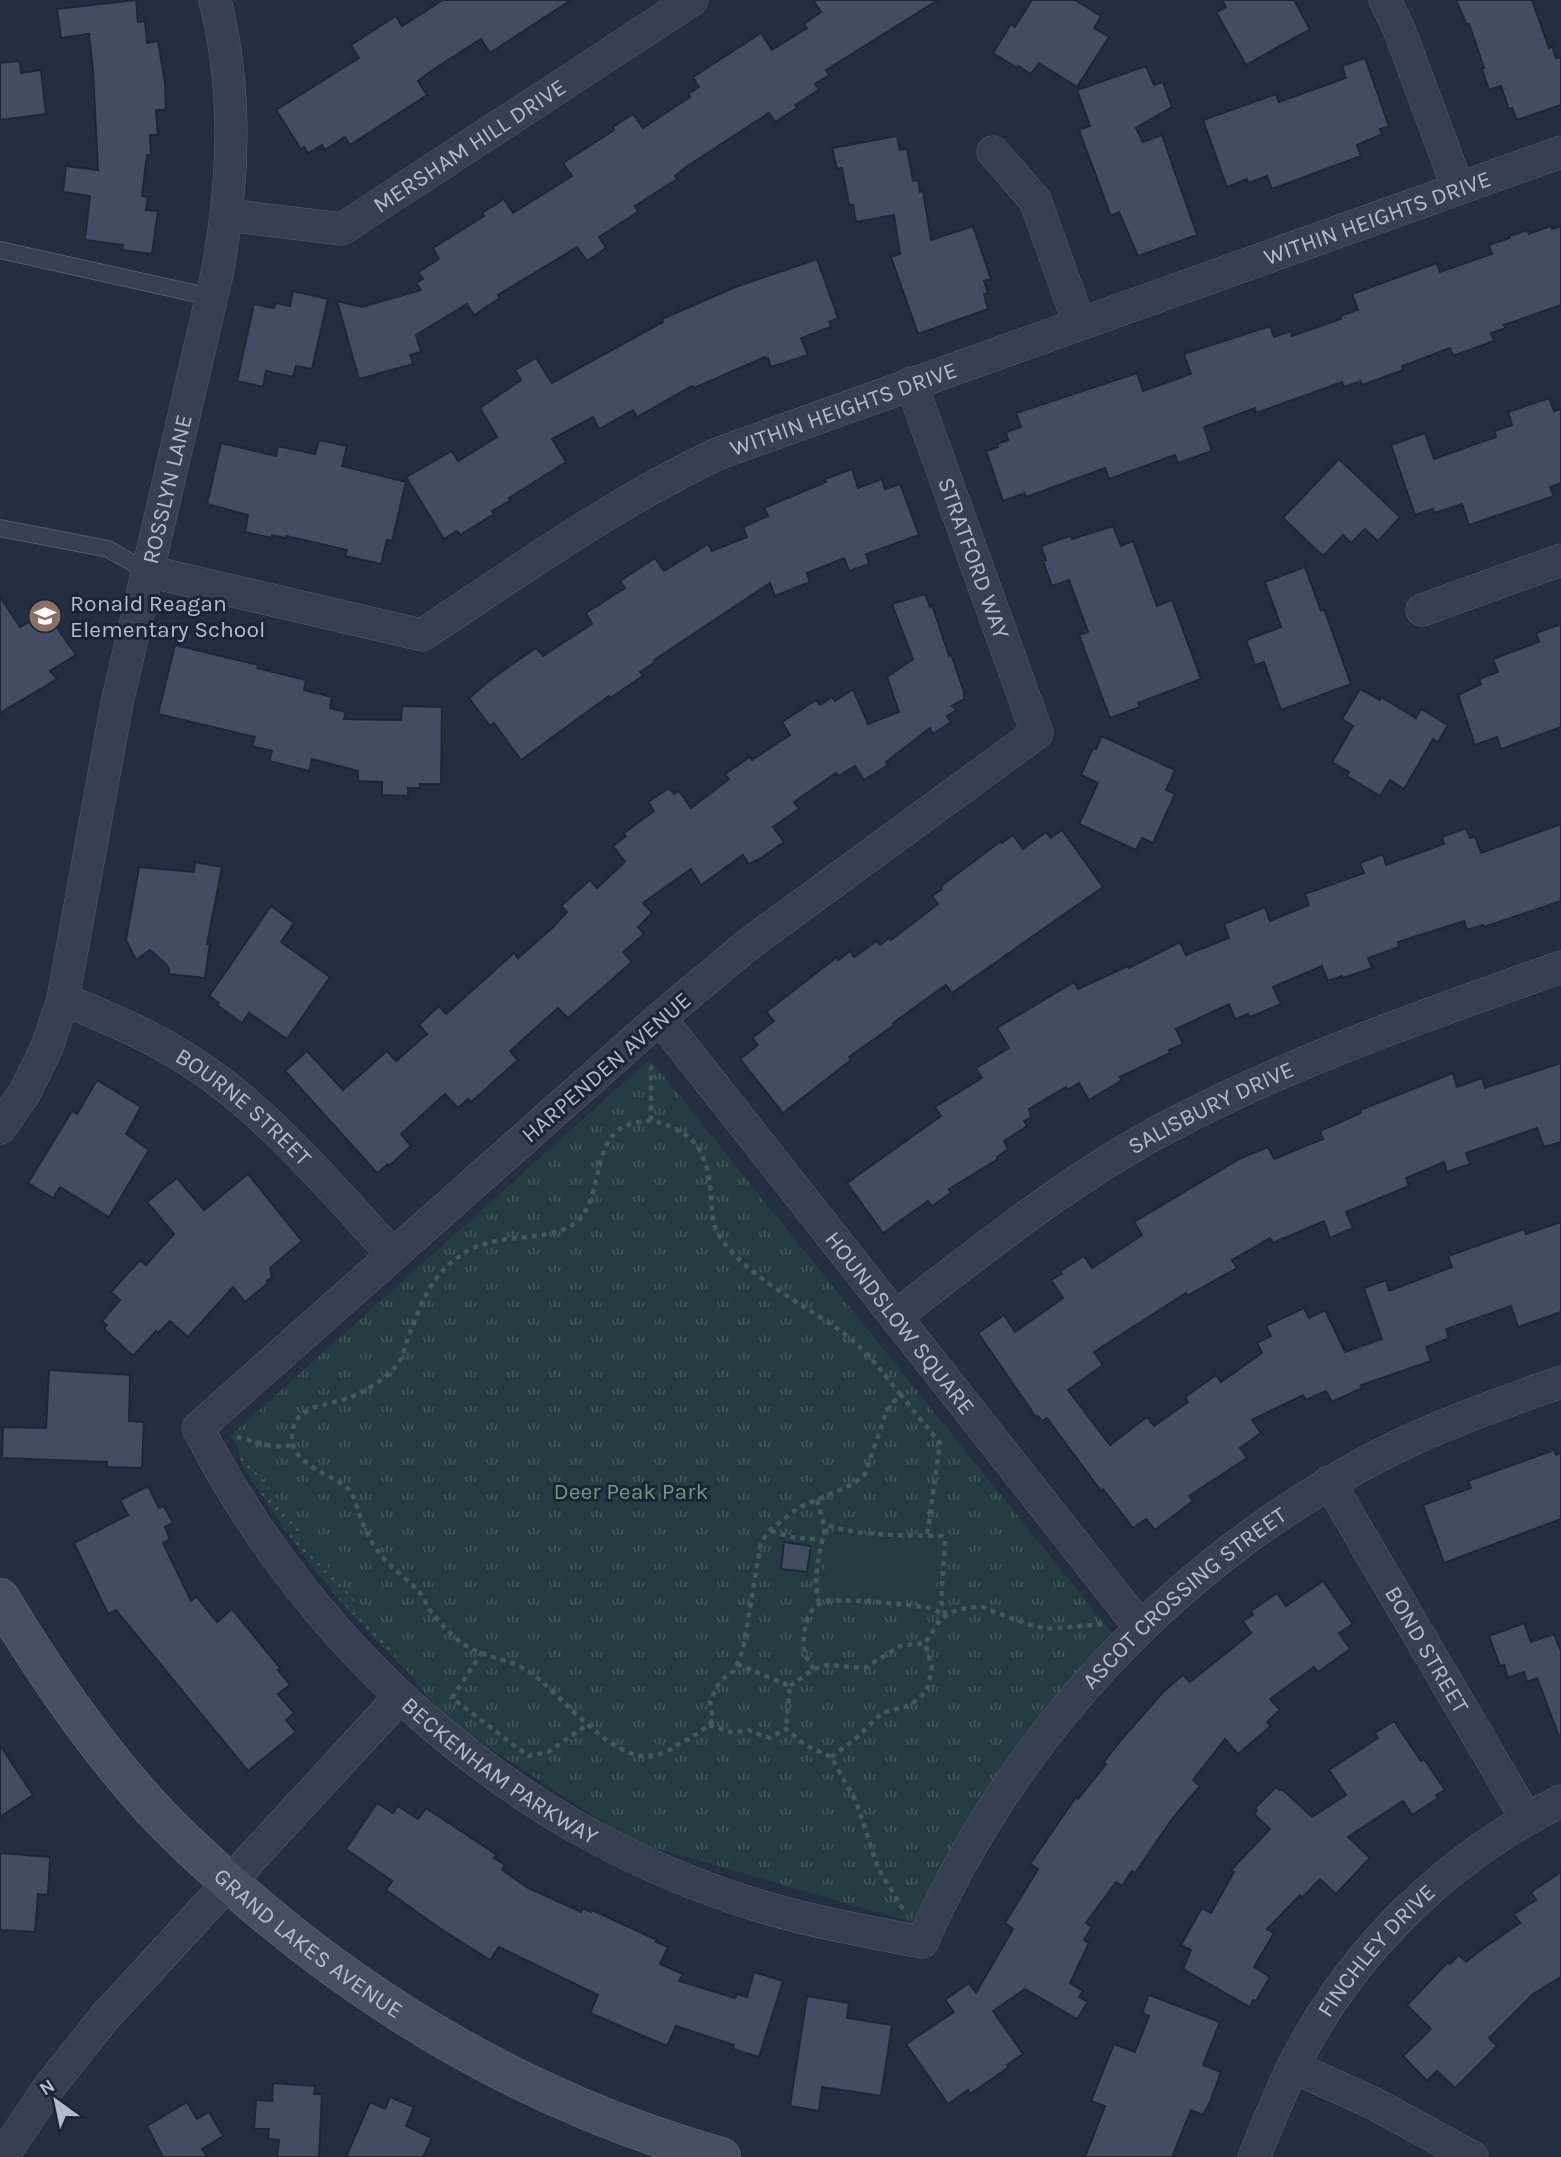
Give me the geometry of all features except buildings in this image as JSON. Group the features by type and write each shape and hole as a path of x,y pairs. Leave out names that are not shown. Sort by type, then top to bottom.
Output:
{"street":[{"name":"ROSSLYN LANE","path":"0,1128 25,1092 47,1047 63,999 117,703 211,297 227,215 232,152 230,89 222,27 215,0"},
{"name":"MERSHAM HILL DRIVE","path":"227,215 342,229 692,0"},
{"path":"1385,0 1399,29 1458,188"},
{"path":"993,152 1035,200 1079,323"},
{"name":"WITHIN HEIGHTS DRIVE","path":"147,571 422,635 620,505 665,478 717,454 1561,152"},
{"name":"STRATFORD WAY","path":"911,383 1037,733"},
{"path":"1422,610 1561,560"},
{"name":"HARPENDEN AVENUE","path":"198,1429 393,1255 669,1030 750,943 1037,733"},
{"name":"SALISBURY DRIVE","path":"895,1317 1018,1223 1086,1176 1171,1125 1261,1080 1352,1042 1561,967"},
{"name":"BOURNE STREET","path":"63,999 138,1032 192,1063 243,1100 289,1141 393,1255"},
{"name":"HOUNDSLOW SQUARE","path":"669,1030 1137,1624"},
{"name":"ASCOT CROSSING STREET","path":"922,1942 971,1845 1007,1786 1047,1730 1137,1624 1263,1524 1329,1482 1450,1423 1561,1382"},
{"name":"BECKENHAM PARKWAY","path":"198,1429 251,1521 299,1588 353,1651 400,1698 496,1775 565,1820 624,1851 699,1885 761,1906 841,1928 922,1942"},
{"name":"BOND STREET","path":"1329,1482 1526,1818"},
{"name":"GRAND LAKES AVENUE","path":"0,1598 39,1663 87,1731 158,1815 184,1843 308,1949 376,1998 447,2043 521,2081 597,2115 676,2144 722,2157"},
{"path":"2,2157 50,2086 104,2018 400,1698"},
{"name":"FINCHLEY DRIVE","path":"1254,2157 1293,2067 1324,2012 1361,1961 1402,1914 1441,1879 1526,1818 1561,1801"},
{"path":"1293,2067 1373,2103 1472,2157"}],"lane":[{"path":"0,250 211,297"},
{"path":"0,528 108,549 147,571"}],"path":[{"path":"652,1120 651,1068 669,1030"},
{"path":"900,1394 887,1410 865,1474 853,1484 797,1508 770,1530 761,1542 743,1650 734,1671 720,1681 710,1701 713,1720 703,1731 667,1752 652,1756 638,1755 618,1746 587,1725 527,1671 462,1644 432,1613 421,1594 382,1557 349,1490 304,1461 294,1444 295,1424 301,1415 355,1396 398,1365 427,1291 453,1261 498,1239 551,1233 570,1227 581,1217 588,1205 607,1145 616,1132 628,1124 652,1120 691,1136 699,1149 710,1185 714,1224 731,1250 763,1279 859,1346 900,1394 940,1443 927,1536"},
{"path":"198,1429 275,1446 288,1447 294,1444"},
{"path":"817,1500 826,1525 867,1533 942,1536 945,1541 940,1601 946,1616"},
{"path":"819,1603 816,1575 826,1525"},
{"path":"770,1530 791,1537 822,1540"},
{"path":"814,1670 804,1656 804,1637 806,1622 819,1603 829,1600 917,1607 932,1609 946,1616"},
{"path":"831,1757 854,1740 882,1713 911,1705 927,1691 932,1668 925,1643 941,1619 946,1616 966,1608 982,1607 1047,1629 1137,1624"},
{"path":"790,1686 826,1665 865,1668 900,1646 925,1643"},
{"path":"482,1652 452,1698 528,1756 548,1752 587,1725"},
{"path":"737,1664 790,1686"},
{"path":"786,1730 790,1686"},
{"path":"709,1725 734,1733 748,1730 769,1738 786,1730"},
{"path":"786,1730 805,1745 831,1757 856,1801 877,1868 922,1942"}],"green space":[{"name":"Deer Peak Park","path":"650,1059 1112,1633 911,1922 632,1841 442,1717 307,1542 290,1515 230,1436"},
{"path":"238,1446 435,1699 364,1627 299,1550 246,1472"},
{"path":"829,1532 939,1543 935,1603 822,1592"}],"place":[{"name":"Ronald Reagan Elementary School","path":"45,616"}]}
